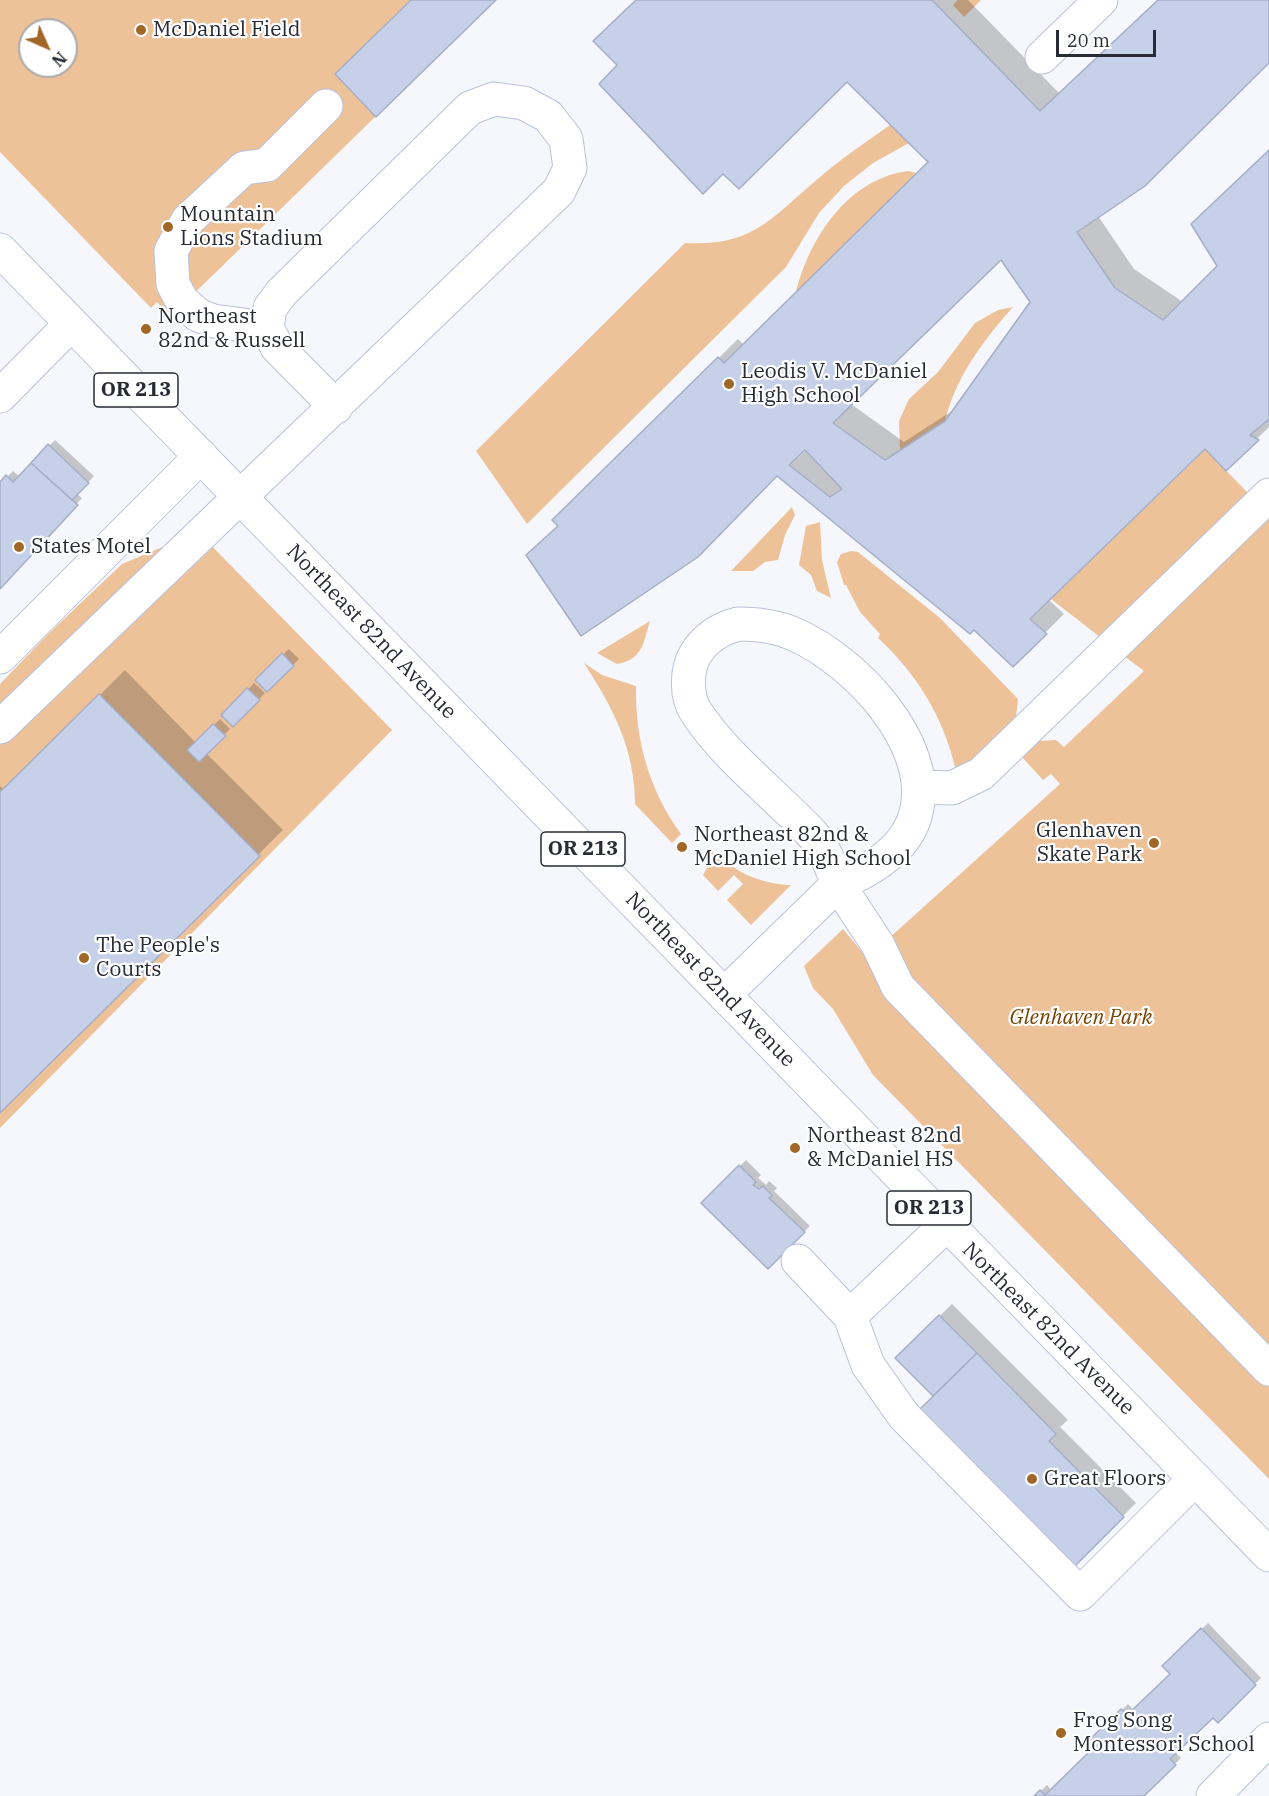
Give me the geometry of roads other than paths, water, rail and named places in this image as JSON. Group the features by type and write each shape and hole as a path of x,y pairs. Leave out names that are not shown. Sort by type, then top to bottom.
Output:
{"main road":[{"path":"1042,57 1101,0"},
{"path":"0,727 336,407 559,191 570,168 566,139 548,116 524,103 494,99 470,108 282,292 270,308 267,328 277,346 336,407"},
{"path":"267,328 213,321 198,315 182,301 174,284 171,251 177,236 196,212 244,168 267,165 326,106"},
{"name":"Northeast 82nd Avenue","path":"0,250 1269,1555"},
{"path":"0,396 71,324"},
{"path":"0,657 201,456"},
{"path":"920,787 952,788 981,774 1269,495"},
{"path":"724,994 838,884 870,871 904,838 916,814 920,787 908,749 889,712 862,681 832,656 796,635 760,624 722,629 701,644 690,664 689,688 695,711 729,750 814,837 838,884 878,945 898,987 1269,1369"},
{"path":"850,1316 946,1225"},
{"path":"798,1262 850,1316 868,1365 904,1416 1080,1594 1195,1479"},
{"path":"1213,1796 1269,1739"}],"place":[{"name":"McDaniel Field","path":"141,30"},
{"name":"Mountain Lions Stadium","path":"168,227"},
{"name":"Northeast 82nd & Russell","path":"146,329"},
{"name":"Leodis V. McDaniel High School","path":"729,384"},
{"name":"States Motel","path":"19,547"},
{"name":"Glenhaven Skate Park","path":"1154,843"},
{"name":"Northeast 82nd & McDaniel High School","path":"682,847"},
{"name":"The People's Courts","path":"84,958"},
{"name":"Northeast 82nd & McDaniel HS","path":"795,1148"},
{"name":"Great Floors","path":"1032,1479"},
{"name":"Frog Song Montessori School","path":"1061,1733"}],"park label":[{"name":"Glenhaven Park","path":"1081,1018"}]}
